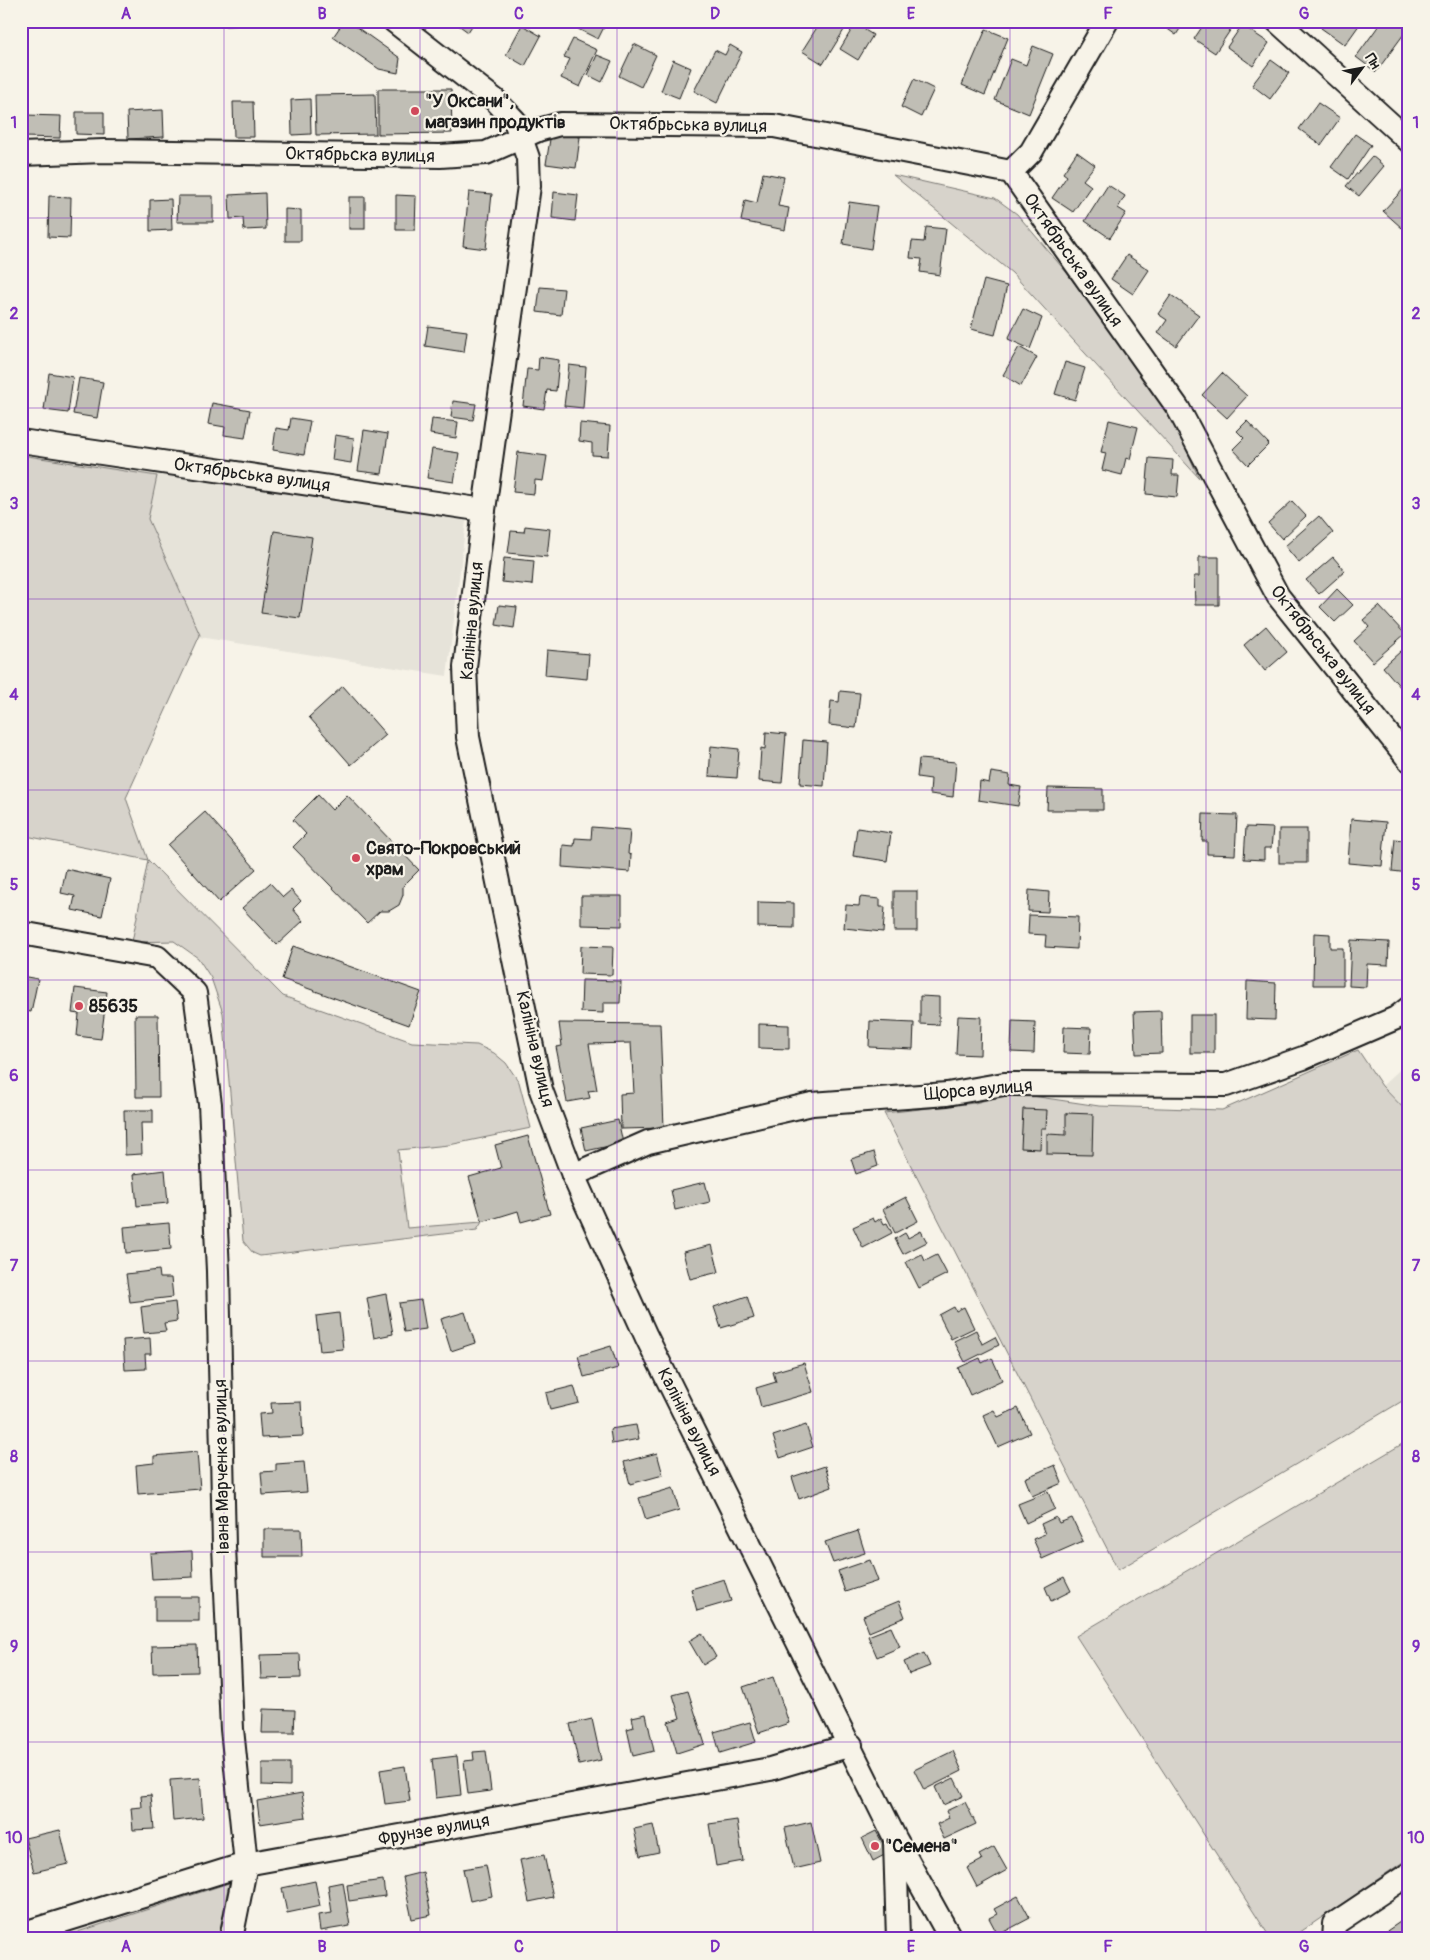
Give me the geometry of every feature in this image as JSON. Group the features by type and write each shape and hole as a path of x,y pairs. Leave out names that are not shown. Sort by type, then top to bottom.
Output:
{"street":[{"path":"394,21 495,100 515,121 521,137"},
{"path":"1011,172 1031,152 1107,21"},
{"path":"1277,21 1409,141"},
{"name":"Октябрьська вулиця","path":"521,137 560,124 774,126 1011,172 1178,408 1278,596 1409,760"},
{"name":"Октябрьска вулиця","path":"21,154 104,151 440,156 486,153 521,137"},
{"name":"Калініна вулиця","path":"521,137 528,158 529,186 484,510 465,668 468,737 541,1090 573,1175 646,1336 851,1745 895,1838 951,1939"},
{"name":"Октябрьська вулиця","path":"21,441 484,510"},
{"name":"Івана Марченка вулиця","path":"21,933 157,956 195,993 210,1104 218,1271 224,1546 232,1729 246,1864 231,1939"},
{"name":"Щорса вулиця","path":"573,1175 648,1142 812,1104 947,1094 1004,1084 1226,1085 1303,1058 1396,1018 1409,1008"},
{"name":"Фрунзе вулиця","path":"21,1934 246,1864 760,1771 851,1745"},
{"path":"895,1838 898,1939"},
{"path":"1333,1931 1409,1874"}],"shaded area":[{"path":"893,175 995,198 1017,214 1067,273 1171,415 1199,478 1012,273"},
{"path":"21,455 157,476 148,519 200,635 126,798 148,860 21,835"},
{"path":"156,472 467,513 447,676 199,637 148,518"},
{"path":"148,860 283,996 412,1042 477,1045 494,1053 506,1063 519,1082 531,1128 449,1145 398,1150 407,1228 482,1222 477,1230 260,1256 253,1253 243,1241 223,1013 211,978 198,958 174,941 132,942"},
{"path":"1358,1050 1382,1086 1409,1114 1409,1397 1118,1570 884,1113 975,1103 1012,1093 1099,1106 1222,1110"},
{"path":"1409,1061 1409,1114 1382,1086"},
{"path":"1409,1440 1409,1858 1290,1939 1271,1939 1076,1636"},
{"path":"229,1883 218,1939 56,1939"}],"building":[{"path":"225,21 250,21 250,25 226,26"},
{"path":"344,21 348,21 400,58 398,73 379,69 333,37"},
{"path":"453,21 475,21 468,32"},
{"path":"582,21 607,21 598,39 578,29"},
{"path":"821,21 831,21 844,30 823,64 802,51"},
{"path":"1164,21 1185,21 1176,35 1162,25"},
{"path":"1206,21 1235,23 1215,53 1194,39"},
{"path":"1326,21 1362,21 1345,45 1321,28"},
{"path":"1382,21 1402,21 1409,27 1376,72 1356,57"},
{"path":"855,24 873,35 858,60 840,49"},
{"path":"522,25 541,36 525,66 506,55"},
{"path":"1242,25 1269,43 1253,66 1227,47"},
{"path":"986,29 1008,38 985,95 962,85"},
{"path":"573,39 597,50 580,87 561,78 570,59 564,57"},
{"path":"634,44 656,55 641,87 619,76"},
{"path":"730,45 742,52 717,103 694,91 715,50 725,55"},
{"path":"1033,46 1053,54 1029,114 995,100 1011,59 1026,65"},
{"path":"597,55 612,61 602,82 588,75"},
{"path":"673,60 691,68 679,98 661,91"},
{"path":"1271,60 1289,73 1270,99 1252,85"},
{"path":"914,79 934,89 921,117 901,107"},
{"name":"\"У Оксани\", магазин продуктів","path":"378,89 451,89 452,133 378,134"},
{"path":"375,94 376,134 316,135 315,95"},
{"path":"310,99 311,134 292,135 291,100"},
{"path":"233,102 253,102 254,137 234,137"},
{"path":"1318,103 1340,118 1321,145 1299,129"},
{"path":"163,110 164,137 128,139 127,112"},
{"path":"76,112 104,112 104,135 76,134"},
{"path":"25,115 61,116 60,138 24,137"},
{"path":"551,133 580,137 576,168 546,164"},
{"path":"1355,134 1371,145 1348,179 1331,167"},
{"path":"1077,152 1095,165 1083,180 1091,186 1073,212 1052,198 1067,176 1063,173"},
{"path":"1372,156 1384,166 1359,196 1346,186"},
{"path":"763,173 784,177 778,206 789,208 785,230 741,221 745,200 757,203"},
{"path":"1409,183 1409,220 1402,228 1383,211"},
{"path":"1108,185 1125,196 1118,208 1126,213 1110,238 1085,221"},
{"path":"469,192 492,194 486,249 463,246"},
{"path":"554,192 578,195 575,221 552,218"},
{"path":"265,193 266,229 244,230 243,218 230,219 229,195"},
{"path":"396,195 416,196 415,230 396,230"},
{"path":"49,196 71,197 70,238 48,237"},
{"path":"178,196 213,196 213,222 177,222"},
{"path":"349,197 365,197 365,229 349,229"},
{"path":"171,199 172,230 150,231 150,200"},
{"path":"849,202 877,206 871,249 843,244"},
{"path":"285,209 301,210 301,241 285,241"},
{"path":"926,227 946,229 940,275 920,272 922,259 910,258 912,241 924,242"},
{"path":"21,231 25,231 24,264 21,264"},
{"path":"1127,255 1149,270 1133,294 1111,279"},
{"path":"984,280 1007,286 995,335 971,329"},
{"path":"540,287 564,289 561,315 537,312"},
{"path":"1171,295 1199,315 1176,346 1158,333 1167,320 1158,314"},
{"path":"1023,309 1042,318 1030,349 1008,339"},
{"path":"428,326 467,331 464,352 425,346"},
{"path":"1019,347 1037,357 1021,386 1003,375"},
{"path":"539,357 559,360 556,391 547,390 544,409 523,406 527,369 538,370"},
{"path":"1065,362 1085,368 1075,400 1055,394"},
{"path":"569,365 586,367 583,408 564,406"},
{"path":"49,373 73,377 68,413 44,410"},
{"path":"1222,373 1247,396 1227,418 1202,395"},
{"path":"79,378 103,382 97,418 73,414"},
{"path":"453,401 476,404 473,420 451,417"},
{"path":"212,403 250,410 245,438 224,435 225,427 208,424"},
{"path":"291,418 310,421 304,455 273,450 276,428 289,430"},
{"path":"432,419 458,422 456,438 430,434"},
{"path":"1109,420 1138,427 1130,459 1126,458 1122,475 1102,470 1106,453 1101,452"},
{"path":"1247,421 1269,444 1248,465 1233,449 1244,438 1237,431"},
{"path":"580,423 610,426 608,456 592,455 592,443 579,441"},
{"path":"364,430 388,434 382,474 358,471"},
{"path":"335,435 354,438 351,463 332,460"},
{"path":"432,449 459,453 454,482 427,478"},
{"path":"518,452 547,456 543,481 535,480 534,494 513,492"},
{"path":"1149,458 1173,460 1172,475 1179,475 1177,497 1146,494"},
{"path":"1292,501 1306,516 1282,539 1268,523"},
{"path":"1319,516 1333,533 1299,563 1285,546"},
{"path":"525,526 550,529 547,557 508,553 511,531 524,532"},
{"path":"274,531 312,537 300,618 261,613"},
{"path":"1199,557 1219,557 1219,605 1195,605 1194,576 1199,576"},
{"path":"1333,557 1345,571 1319,594 1306,580"},
{"path":"504,558 534,561 532,585 502,582"},
{"path":"1337,589 1353,605 1335,622 1320,607"},
{"path":"499,605 517,607 514,628 496,625"},
{"path":"1379,606 1405,634 1373,662 1354,641 1369,627 1363,620"},
{"path":"1266,626 1287,652 1265,671 1244,645"},
{"path":"1409,644 1409,683 1402,689 1383,667"},
{"path":"547,650 589,654 587,679 545,675"},
{"path":"343,686 386,735 351,765 309,717"},
{"path":"840,691 860,693 856,728 829,725 831,701 839,702"},
{"path":"766,732 786,734 782,783 759,781 761,748 765,749"},
{"path":"803,740 827,742 824,786 800,784"},
{"path":"711,746 739,749 737,778 709,776"},
{"path":"919,759 956,762 953,797 930,794 931,779 917,777"},
{"path":"991,772 1010,775 1009,785 1021,787 1018,806 978,800 980,781 989,783"},
{"path":"1048,788 1103,789 1103,810 1047,810"},
{"name":"Свято-Покровський храм","path":"318,795 332,810 347,795 419,870 403,886 403,895 399,905 389,911 380,911 367,923 293,847 306,834 293,820"},
{"path":"205,812 256,869 219,902 168,845"},
{"path":"1203,814 1237,815 1235,855 1207,854 1207,841 1202,841"},
{"path":"1351,819 1386,822 1382,866 1348,863"},
{"path":"592,827 630,830 628,854 631,855 630,872 562,867 563,845 574,846 575,838 591,839"},
{"path":"1246,827 1273,828 1271,848 1264,848 1264,860 1244,859"},
{"path":"857,828 891,833 887,861 853,856"},
{"path":"1279,829 1307,829 1307,863 1279,863"},
{"path":"1395,839 1409,841 1409,873 1392,871"},
{"path":"66,869 110,879 102,916 72,910 75,896 61,893"},
{"path":"270,883 283,897 291,890 301,901 293,909 303,921 277,945 242,908"},
{"path":"1029,890 1049,892 1048,912 1028,911"},
{"path":"894,891 917,891 917,931 894,931"},
{"path":"581,896 622,896 622,926 581,925"},
{"path":"860,897 880,899 880,907 885,907 883,932 844,928 846,905 859,906"},
{"path":"758,902 794,903 794,928 758,927"},
{"path":"1029,915 1078,917 1077,949 1045,947 1046,935 1028,934"},
{"path":"1314,933 1330,934 1330,948 1343,948 1343,985 1313,985"},
{"path":"1351,940 1389,942 1388,965 1367,964 1366,987 1349,986"},
{"path":"293,946 421,992 409,1025 282,979"},
{"path":"581,946 613,947 612,975 580,974"},
{"path":"21,976 38,979 31,1012 21,1010"},
{"path":"582,980 621,981 620,1003 603,1003 603,1013 581,1012"},
{"path":"1247,981 1276,983 1275,1020 1246,1019"},
{"path":"75,988 107,992 101,1039 77,1036 79,1014 72,1013"},
{"path":"920,996 939,997 939,1025 920,1024"},
{"path":"1161,1011 1162,1053 1136,1054 1134,1012"},
{"path":"135,1015 158,1015 159,1097 136,1097"},
{"path":"1190,1015 1214,1015 1214,1053 1190,1053"},
{"path":"958,1016 981,1017 980,1055 956,1054"},
{"path":"870,1021 914,1023 913,1049 869,1047"},
{"path":"1012,1021 1035,1022 1034,1053 1011,1052"},
{"path":"559,1023 660,1024 664,1128 621,1129 620,1094 634,1093 631,1043 589,1044 597,1090 588,1091 590,1098 567,1102 556,1047 562,1046"},
{"path":"759,1024 789,1025 789,1049 759,1048"},
{"path":"1064,1027 1091,1028 1090,1054 1063,1053"},
{"path":"1023,1109 1047,1110 1046,1128 1041,1128 1040,1149 1021,1148"},
{"path":"124,1110 153,1110 153,1123 141,1123 142,1154 125,1155"},
{"path":"1066,1113 1093,1114 1092,1155 1047,1154 1047,1134 1066,1135"},
{"path":"618,1120 623,1143 586,1151 581,1128"},
{"path":"528,1136 550,1214 521,1222 518,1211 482,1222 469,1177 501,1168 495,1145"},
{"path":"874,1152 878,1166 856,1174 851,1159"},
{"path":"165,1170 168,1203 137,1206 134,1174"},
{"path":"705,1182 710,1202 675,1210 671,1190"},
{"path":"906,1197 918,1221 895,1233 883,1209"},
{"path":"873,1218 875,1222 881,1218 884,1224 887,1223 892,1233 863,1248 853,1227"},
{"path":"169,1223 171,1249 126,1253 124,1227"},
{"path":"921,1231 927,1242 903,1254 895,1239 905,1233 908,1238"},
{"path":"712,1245 719,1272 690,1279 683,1252"},
{"path":"922,1254 925,1261 937,1255 947,1274 919,1288 906,1262"},
{"path":"159,1270 160,1278 171,1278 173,1297 130,1302 126,1274"},
{"path":"386,1294 393,1334 374,1338 367,1298"},
{"path":"747,1296 754,1318 721,1328 714,1307"},
{"path":"421,1300 426,1329 404,1332 399,1303"},
{"path":"175,1302 177,1321 164,1323 166,1331 144,1333 141,1307"},
{"path":"954,1307 956,1311 964,1307 974,1328 951,1339 939,1315"},
{"path":"465,1312 475,1343 451,1351 441,1319"},
{"path":"339,1313 343,1349 320,1351 316,1316"},
{"path":"976,1330 982,1344 995,1337 999,1345 965,1362 954,1341"},
{"path":"150,1338 151,1354 145,1354 146,1369 125,1370 123,1340"},
{"path":"611,1346 618,1368 584,1377 578,1356"},
{"path":"980,1358 982,1363 992,1358 1002,1380 970,1395 958,1368"},
{"path":"804,1363 813,1392 761,1407 756,1388 776,1382 773,1372"},
{"path":"574,1386 579,1403 550,1410 546,1393"},
{"path":"301,1402 303,1436 261,1438 259,1414 272,1413 271,1403"},
{"path":"1018,1408 1030,1433 998,1447 983,1415 994,1410 998,1417"},
{"path":"636,1425 639,1439 612,1444 610,1429"},
{"path":"806,1425 813,1447 780,1458 773,1436"},
{"path":"197,1452 200,1489 138,1494 136,1465 154,1463 154,1456"},
{"path":"657,1453 663,1475 630,1484 624,1462"},
{"path":"304,1462 307,1492 263,1495 261,1472 276,1471 276,1464"},
{"path":"1055,1465 1062,1483 1032,1496 1025,1478"},
{"path":"825,1466 832,1487 799,1499 792,1477"},
{"path":"673,1488 679,1510 646,1520 639,1498"},
{"path":"1048,1492 1055,1509 1026,1523 1018,1504"},
{"path":"1056,1517 1059,1523 1072,1518 1083,1541 1042,1559 1033,1539 1045,1534 1041,1524"},
{"path":"264,1529 301,1529 302,1557 264,1557"},
{"path":"858,1531 865,1553 833,1563 825,1542"},
{"path":"192,1551 193,1577 152,1579 150,1553"},
{"path":"870,1560 878,1581 845,1592 838,1571"},
{"path":"1064,1577 1071,1591 1051,1601 1045,1587"},
{"path":"724,1579 731,1601 697,1611 691,1589"},
{"path":"155,1597 199,1597 199,1621 155,1621"},
{"path":"899,1601 905,1617 869,1632 863,1616"},
{"path":"891,1627 900,1647 877,1657 868,1636"},
{"path":"702,1633 716,1657 703,1665 689,1641"},
{"path":"197,1645 198,1672 153,1673 152,1646"},
{"path":"924,1653 930,1666 909,1674 904,1662"},
{"path":"300,1654 301,1678 261,1679 260,1655"},
{"path":"773,1677 789,1723 759,1733 743,1687"},
{"path":"688,1691 705,1744 677,1753 668,1722 680,1718 673,1695"},
{"path":"263,1709 295,1710 294,1733 262,1733"},
{"path":"646,1714 654,1751 633,1756 627,1729 634,1727 632,1717"},
{"path":"592,1719 601,1760 579,1765 570,1724"},
{"path":"750,1722 756,1742 720,1753 714,1732"},
{"path":"486,1751 491,1791 468,1794 464,1761 474,1760 473,1752"},
{"path":"953,1751 962,1771 924,1790 914,1770"},
{"path":"457,1756 461,1795 436,1798 432,1759"},
{"path":"262,1763 290,1763 290,1786 262,1785"},
{"path":"405,1766 410,1801 385,1804 380,1770"},
{"path":"200,1778 203,1818 173,1821 170,1780"},
{"path":"954,1778 963,1796 943,1805 935,1787"},
{"path":"302,1793 306,1817 260,1824 257,1801"},
{"path":"151,1795 154,1829 133,1830 131,1808 142,1807 141,1796"},
{"path":"965,1802 976,1824 944,1839 937,1824 949,1818 946,1811"},
{"path":"737,1820 743,1861 716,1866 709,1824"},
{"path":"811,1822 820,1863 794,1869 785,1828"},
{"path":"653,1825 659,1852 640,1856 634,1829"},
{"path":"60,1830 68,1864 34,1872 25,1838"},
{"name":"\"Семена\"","path":"876,1831 888,1853 873,1861 862,1838"},
{"path":"994,1847 1007,1870 977,1887 967,1868 982,1860 979,1855"},
{"path":"544,1855 553,1897 529,1902 520,1860"},
{"path":"486,1865 492,1896 470,1901 463,1869"},
{"path":"423,1872 431,1915 412,1919 403,1877"},
{"path":"383,1880 385,1896 349,1901 347,1885"},
{"path":"315,1881 320,1906 287,1913 282,1888"},
{"path":"343,1882 350,1926 320,1931 318,1915 332,1913 328,1885"},
{"path":"1018,1896 1030,1918 998,1935 989,1918 997,1914 994,1909"},
{"path":"1400,1922 1409,1939 1375,1939"},
{"path":"843,1933 844,1939 820,1939 819,1937"}],"place":[{"name":"\"У Оксани\", магазин продуктів","path":"415,111"},
{"name":"Свято-Покровський храм","path":"356,858"},
{"name":"85635","path":"79,1006"},
{"name":"\"Семена\"","path":"875,1846"}]}
